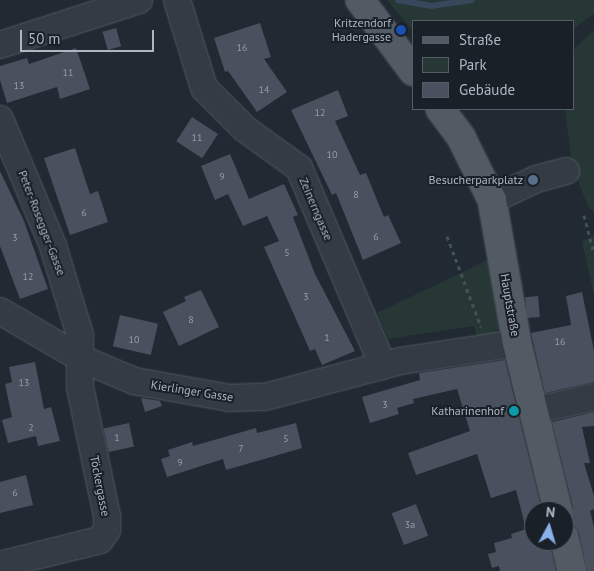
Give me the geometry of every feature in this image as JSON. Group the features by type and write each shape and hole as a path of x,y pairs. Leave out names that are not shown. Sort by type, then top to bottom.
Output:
{"main road":[{"path":"360,0 412,70"},
{"name":"Hauptstraße","path":"441,110 461,137 492,200 504,345 536,410 556,501"},
{"path":"567,551 572,571"}],"street":[{"path":"0,45 139,0"},
{"name":"Zeinerngasse","path":"178,0 204,88 245,129 299,168 382,366"},
{"name":"Peter-Rosegger-Gasse","path":"0,119 53,246 80,335 82,359"},
{"path":"492,200 536,179 566,171"},
{"name":"Kierlinger Gasse","path":"0,311 82,359 134,381 229,398 265,397 382,366 504,345"},
{"name":"Töckergasse","path":"0,565 100,540 107,530 107,516 80,387 82,359"},
{"path":"536,410 594,397"}],"path":[{"path":"584,215 594,254"},
{"path":"447,236 504,345"}],"green space":[{"path":"387,0 594,0 594,14 574,28 574,20 412,20 412,30"},
{"path":"594,30 594,213 587,204 572,165 565,110 574,110 574,49"},
{"path":"594,235 594,295 582,241"},
{"path":"492,258 503,322 491,338 478,340 474,326 388,339 377,313"}],"building":[{"path":"260,23 271,57 264,59 287,92 257,112 228,71 225,72 214,38"},
{"path":"116,28 121,46 108,50 103,32"},
{"path":"76,48 90,89 60,99 57,87 7,103 0,80 0,66 27,58 29,64"},
{"path":"338,90 348,116 335,121 360,175 366,173 384,217 388,215 401,243 363,260 336,193 332,195 291,110"},
{"path":"192,117 218,134 202,158 176,141"},
{"path":"75,148 90,194 98,191 108,222 70,235 44,158"},
{"path":"230,154 249,199 284,184 298,215 293,217 315,274 355,351 322,365 315,349 310,351 264,247 279,241 267,216 243,226 228,194 215,200 201,166"},
{"path":"0,171 24,221 48,289 20,299 0,246"},
{"path":"201,290 219,327 179,346 163,312 186,301 184,297"},
{"path":"582,292 594,351 594,382 545,393 531,333 571,325 566,296"},
{"path":"538,296 540,317 527,318 525,297"},
{"path":"120,315 158,324 151,355 113,346"},
{"path":"505,360 540,501 524,501 524,521 516,490 491,498 477,454 416,475 408,453 470,431 457,389 413,399 414,403 397,408 399,414 370,423 362,397 420,380 419,373"},
{"path":"35,362 44,409 51,407 60,441 38,446 36,436 8,443 2,420 12,417 5,384 12,382 9,367"},
{"path":"141,398 160,401 162,406 145,412"},
{"path":"594,412 594,426 582,427 590,463 584,463 594,496 594,509 590,511 594,527 594,571 587,571 579,533 574,526 574,501 572,501 552,422"},
{"path":"129,423 134,446 109,452 104,428"},
{"path":"296,423 302,448 226,470 223,459 167,477 161,459 170,456 168,450 192,442 193,446 256,428 257,433"},
{"path":"26,475 33,505 0,513 0,482"},
{"path":"416,504 428,536 404,545 392,513"},
{"path":"524,530 524,551 551,551 556,571 500,571 499,566 492,568 488,554 496,552 494,543 512,538 511,534"}],"waterway":[{"path":"398,0 431,6 472,0"}],"place":[{"name":"Kritzendorf Hadergasse","path":"401,30"},
{"name":"Besucherparkplatz","path":"533,180"},
{"name":"Katharinenhof","path":"514,411"}]}
